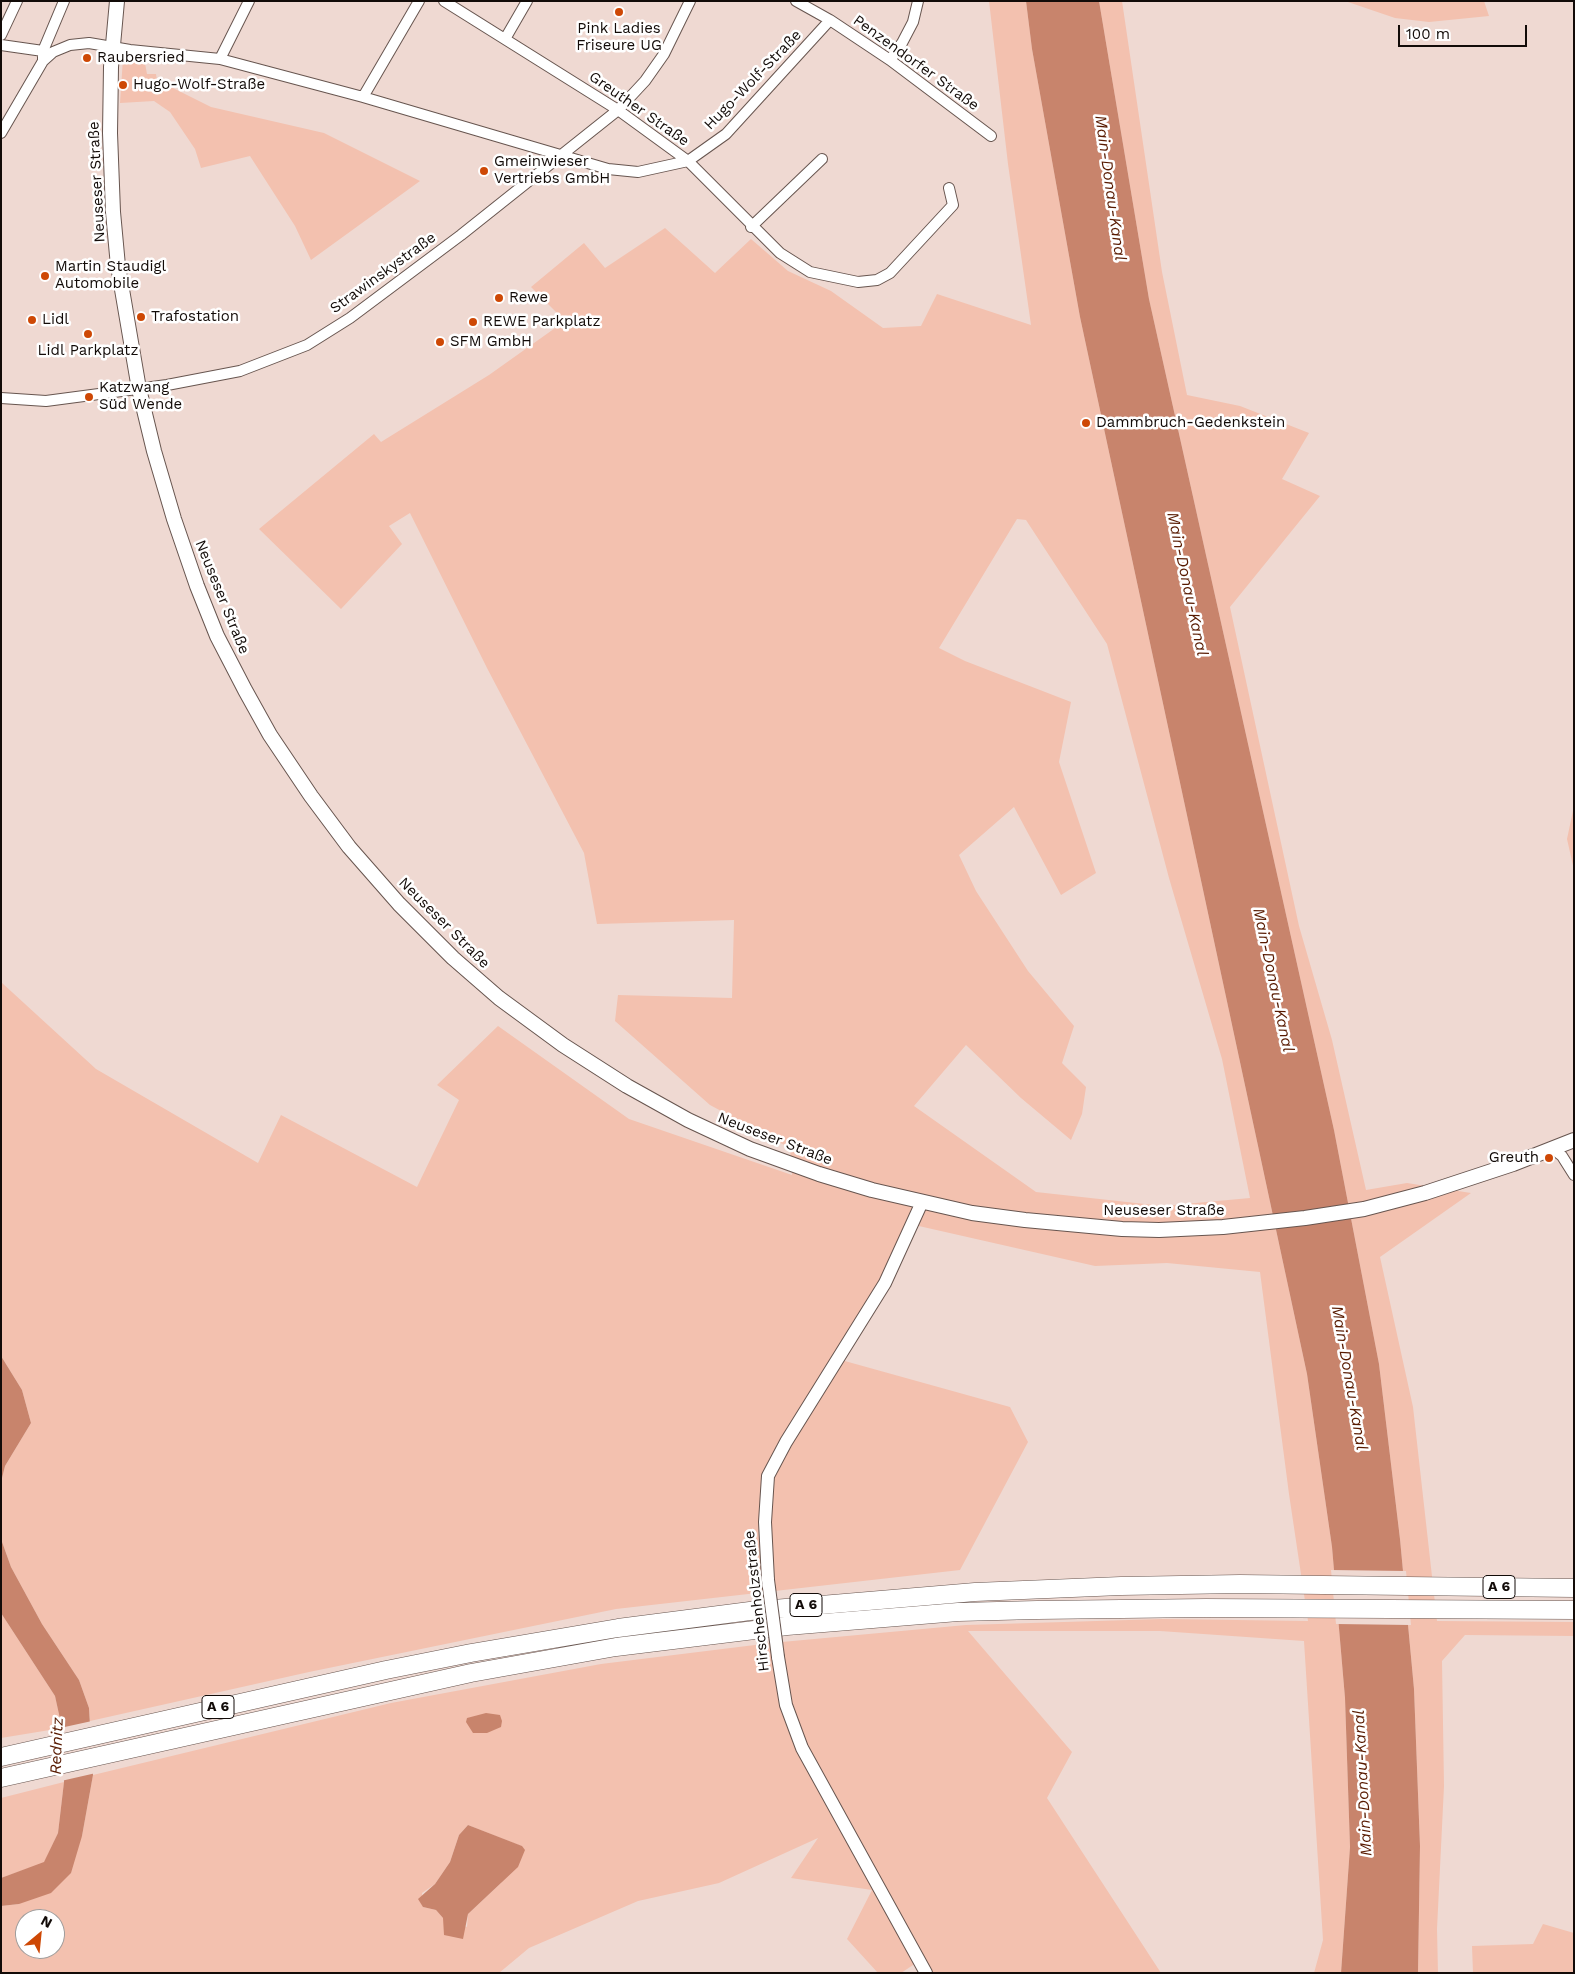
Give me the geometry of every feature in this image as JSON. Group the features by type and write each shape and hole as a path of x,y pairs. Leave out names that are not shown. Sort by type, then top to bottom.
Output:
{"highway":[{"name":"A 6","path":"1,1757 471,1653 618,1628 741,1612 984,1591 1121,1586 1313,1585 1574,1588"},
{"name":"A 6","path":"1,1778 471,1672 616,1647 788,1626 948,1613 1037,1610 1574,1610"}],"main road":[{"name":"Neuseser Straße","path":"117,1 113,47 110,133 114,225 123,297 139,389 174,519 207,611 233,667 270,735 311,796 349,847 410,915 476,978 525,1018 576,1054 639,1094 703,1128 769,1156 838,1180 922,1202 989,1215 1058,1224 1114,1229 1184,1229 1248,1225 1373,1207 1469,1180 1574,1140"}],"street":[{"path":"1,34 17,1"},
{"path":"1,133 43,56 64,1"},
{"path":"220,59 249,1"},
{"path":"363,97 419,1"},
{"name":"Greuther Straße","path":"444,1 618,110 688,162 751,226 789,261 810,272 858,282 877,280 890,273 952,206 949,188"},
{"path":"505,39 527,1"},
{"name":"Strawinskystraße","path":"1,398 46,401 139,389 240,371 307,345 350,318 460,235 618,110 645,81 664,54 690,1"},
{"name":"Penzendorfer Straße","path":"796,1 830,20 890,60 991,136"},
{"path":"890,60 913,22 918,1"},
{"name":"Hugo-Wolf-Straße","path":"43,56 70,45 89,43 220,59 363,97 608,169 638,172 688,162 726,134 830,20"},
{"path":"1,45 43,56"},
{"path":"751,226 822,159"},
{"path":"1553,1149 1562,1156 1574,1175"},
{"name":"Hirschenholzstraße","path":"922,1202 884,1283 786,1442 768,1476 765,1522 768,1580 786,1705 802,1748 926,1973"}],"shaded area":[{"path":"989,1 1026,1 1032,49 1080,317 1307,1374 1332,1547 1345,1698 1350,1847 1341,1973 1314,1973 1323,1940 1304,1641 1160,1631 968,1631 1072,1752 1047,1798 1161,1973 921,1973 916,1963 901,1973 878,1973 847,1939 872,1890 791,1878 818,1838 719,1883 638,1901 529,1948 499,1973 1,1973 1,1906 19,1904 82,1836 93,1775 391,1703 601,1664 771,1643 966,1625 1162,1619 1308,1621 1289,1494 1260,1272 1167,1263 1095,1266 910,1224 882,1281 834,1358 1010,1407 1028,1442 960,1570 616,1609 309,1672 90,1721 89,1708 79,1680 42,1624 11,1567 1,1539 1,1482 5,1466 31,1423 22,1390 1,1356 1,982 96,1069 258,1163 281,1115 417,1187 459,1100 437,1085 498,1026 629,1119 792,1175 790,1148 710,1105 615,1021 618,995 732,998 734,920 597,924 584,853 487,668 410,513 389,526 402,544 341,609 259,529 374,434 381,442 489,375 565,321 531,287 584,243 605,268 665,228 715,273 751,239 788,271 831,291 883,328 921,326 937,294 1031,325 1008,164","holes":["1017,519 1026,520 1107,644 1169,878 1222,1059 1250,1198 1163,1206 1036,1192 914,1106 966,1045 1021,1098 1071,1140 1082,1114 1086,1087 1062,1063 1074,1026 1028,971 976,891 959,855 1014,807 1061,895 1096,873 1059,762 1071,702 965,661 939,648","468,1825 521,1846 501,1883 468,1914 467,1927 443,1918 436,1910 423,1907 422,1893 435,1884 450,1862 459,1835"]},
{"path":"1099,1 1122,1 1162,272 1187,395 1240,406 1309,433 1282,479 1320,496 1230,607 1299,926 1332,1040 1366,1190 1407,1183 1471,1193 1380,1257 1413,1407 1437,1621 1574,1622 1574,1636 1465,1635 1442,1661 1444,1786 1437,1929 1438,1973 1418,1973 1420,1846 1414,1689 1400,1539 1379,1364 1334,1130 1149,299"},
{"path":"1345,1 1484,1 1489,16 1429,22 1395,18"},
{"path":"123,58 144,58 147,74 156,74 157,80 211,107 324,133 420,181 311,260 295,226 250,156 201,168 195,149 170,112 154,101 120,103"},
{"path":"1574,806 1574,870 1567,839"},
{"path":"1,1613 55,1696 62,1728 1,1738"},
{"path":"64,1782 58,1833 44,1863 1,1878 1,1798"},
{"path":"1543,1924 1574,1933 1574,1973 1473,1973 1472,1946 1533,1944"}],"water":[{"name":"Main-Donau-Kanal","path":"1026,1 1099,1 1149,299 1334,1130 1379,1364 1400,1539 1414,1689 1420,1846 1418,1973 1341,1973 1350,1847 1345,1698 1332,1547 1307,1374 1080,317 1032,49"},
{"path":"1,1356 22,1390 31,1423 5,1466 1,1482"},
{"path":"1,1539 11,1567 42,1624 79,1680 89,1708 93,1775 82,1836 71,1873 51,1893 19,1904 1,1906 1,1878 44,1862 58,1833 64,1782 62,1728 55,1696 1,1613"},
{"path":"486,1713 500,1715 501,1727 487,1733 473,1733 466,1722 467,1718"},
{"path":"468,1825 522,1846 525,1850 518,1867 468,1914 463,1939 444,1935 443,1918 436,1910 423,1907 418,1899 435,1884 450,1862 459,1835"}],"pier":[{"path":"1331,1570 1406,1571 1411,1625 1336,1624"},
{"path":"92,1721 96,1773 61,1781 60,1728"}],"place":[{"name":"Pink Ladies Friseure UG","path":"619,12"},
{"name":"Raubersried","path":"87,58"},
{"name":"Hugo-Wolf-Straße","path":"123,85"},
{"name":"Gmeinwieser Vertriebs GmbH","path":"484,171"},
{"name":"Martin Staudigl Automobile","path":"45,276"},
{"name":"Rewe","path":"499,298"},
{"name":"Trafostation","path":"141,317"},
{"name":"Lidl","path":"32,320"},
{"name":"REWE Parkplatz","path":"473,322"},
{"name":"Lidl Parkplatz","path":"88,334"},
{"name":"SFM GmbH","path":"440,342"},
{"name":"Katzwang Süd Wende","path":"89,397"},
{"name":"Dammbruch-Gedenkstein","path":"1086,423"},
{"name":"Greuth","path":"1549,1158"}],"water label":[{"name":"Rednitz","path":"57,1746"}]}
